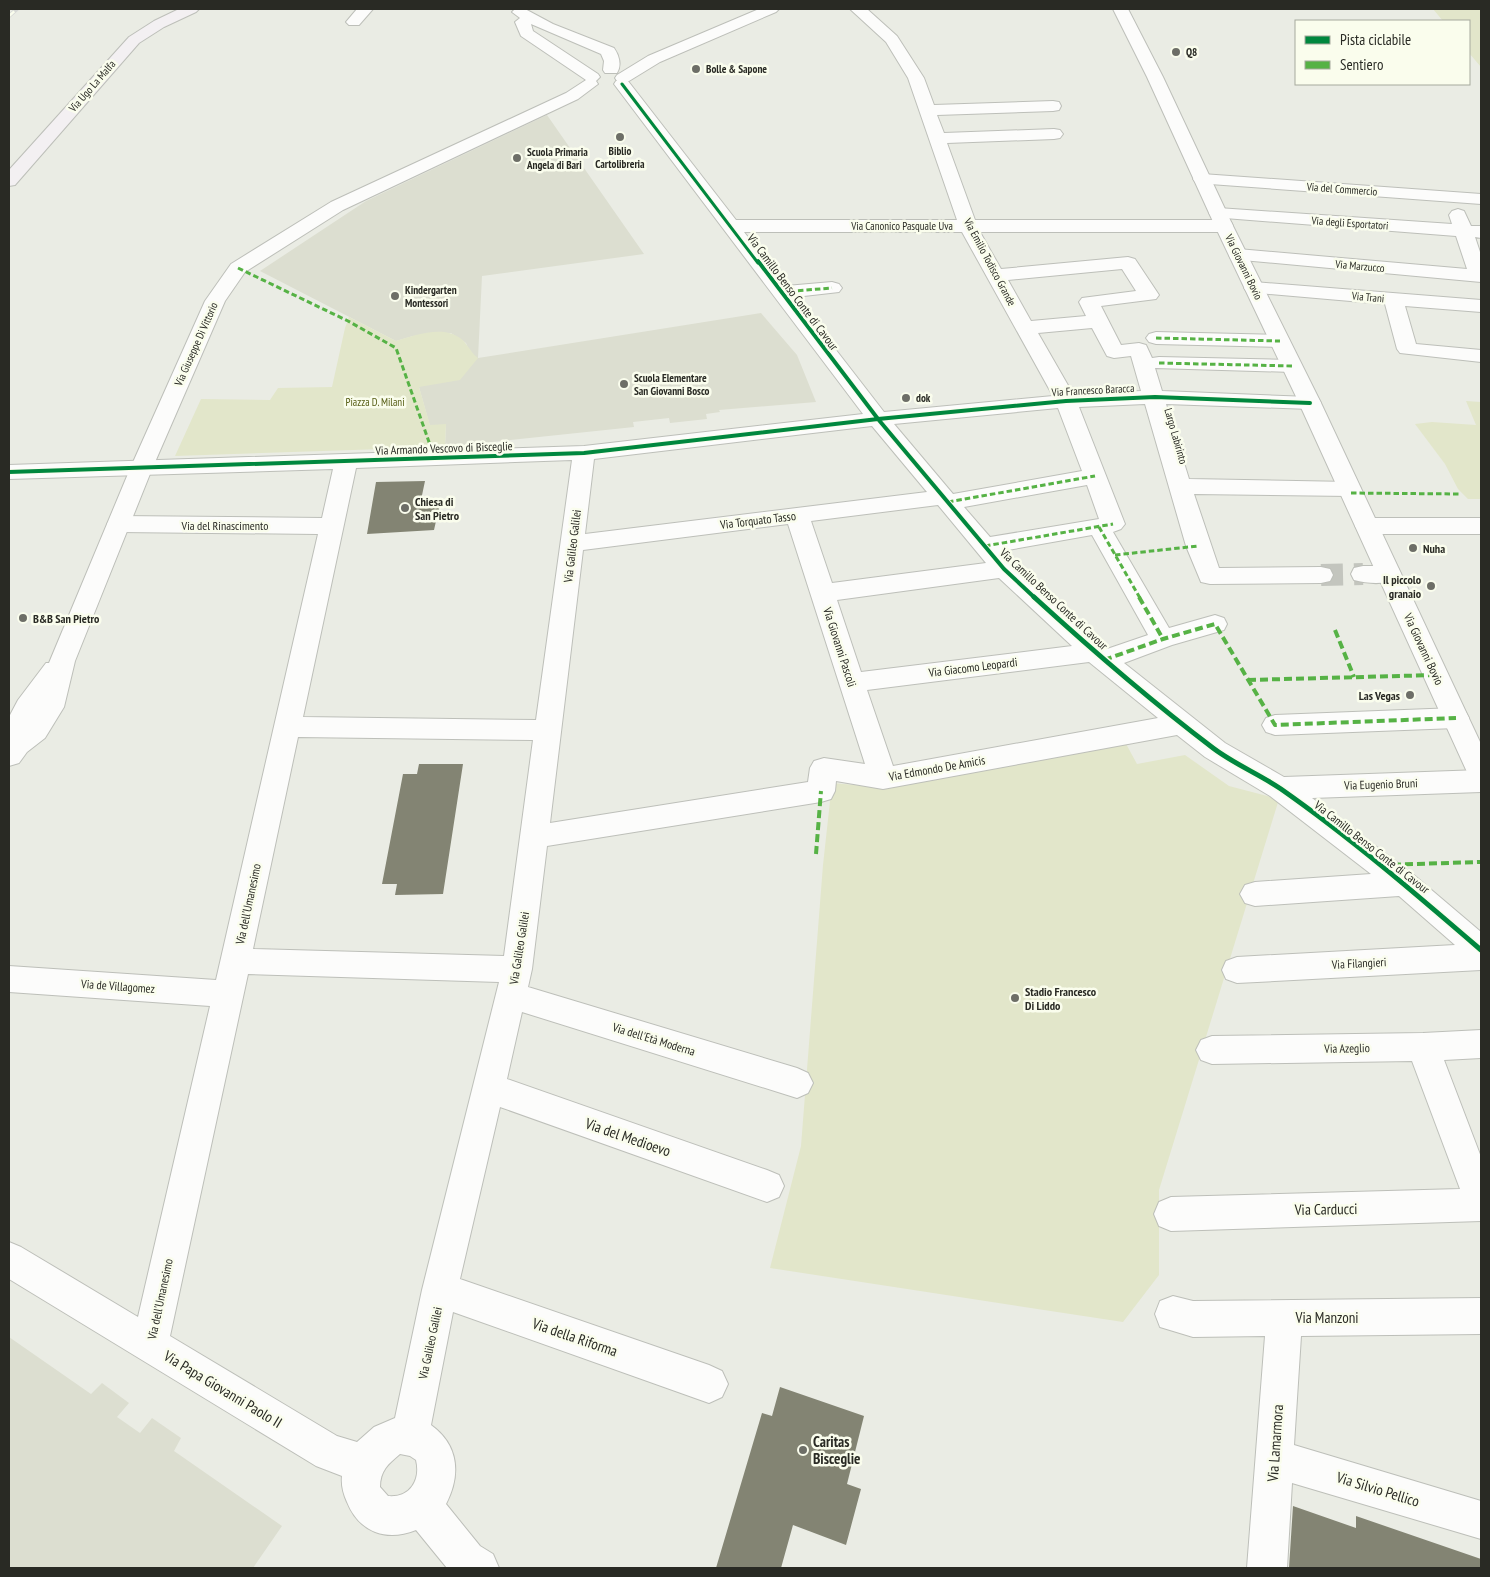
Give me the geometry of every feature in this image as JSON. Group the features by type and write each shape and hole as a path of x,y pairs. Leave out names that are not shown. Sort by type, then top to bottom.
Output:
{"main road":[{"name":"Via Ugo La Malfa","path":"9,181 134,40 158,24 191,9"}],"street":[{"path":"354,22 364,9"},
{"name":"Via Giuseppe Di Vittorio","path":"14,750 36,731 51,707 62,661 141,470 215,301 238,268 337,206 660,56 771,9"},
{"name":"Via Emilio Todisco Grande","path":"858,9 892,39 916,78 968,226 1066,401 1094,476 1106,525 1164,639"},
{"name":"Via Giovanni Bovio","path":"1120,9 1155,77 1221,220 1310,402 1481,772"},
{"name":"Via Camillo Benso Conte di Cavour","path":"519,10 548,27 608,51"},
{"name":"Via Camillo Benso Conte di Cavour","path":"519,10 526,33 607,82 636,104 878,419 1004,569 1099,656 1214,750 1280,788 1405,884 1481,950"},
{"path":"607,82 612,61 608,51"},
{"name":"Via Giuseppe Di Vittorio","path":"608,51 660,56"},
{"path":"927,110 1053,106"},
{"path":"937,138 1054,134"},
{"name":"Via del Commercio","path":"1202,179 1481,199"},
{"path":"1340,189 1355,244"},
{"path":"1452,197 1472,232 1480,276"},
{"name":"Via Canonico Pasquale Uva","path":"730,226 968,226 1221,220"},
{"name":"Via degli Esportatori","path":"1221,220 1355,244 1472,232"},
{"name":"Via Marzucco","path":"1238,255 1355,244 1480,276"},
{"name":"Largo Labirinto","path":"996,275 1128,263 1149,295 1089,302 1114,352 1139,349 1198,546 1210,576 1321,574"},
{"path":"781,292 832,288"},
{"name":"Via Trani","path":"1254,288 1481,306"},
{"path":"1393,299 1407,349 1481,356"},
{"path":"1025,328 1097,321"},
{"path":"1156,338 1280,341"},
{"path":"1159,363 1292,366"},
{"name":"Via Francesco Baracca","path":"878,419 1066,401 1154,397 1310,402"},
{"name":"Via Armando Vescovo di Bisceglie","path":"9,472 141,470 584,453 878,419"},
{"name":"Via Galileo Galilei","path":"410,1435 440,1290 514,982 584,453"},
{"name":"Via dell'Umanesimo","path":"150,1345 346,462"},
{"name":"Via Torquato Tasso","path":"573,543 797,515 945,500 1094,476"},
{"path":"1180,486 1350,489"},
{"name":"Via Giovanni Pascoli","path":"797,515 883,778"},
{"name":"Via del Rinascimento","path":"119,524 331,526"},
{"path":"985,546 1106,525"},
{"path":"1367,526 1481,526"},
{"path":"823,593 1004,569"},
{"path":"1363,574 1389,574"},
{"name":"Via Giacomo Leopardi","path":"852,683 1099,656 1215,624"},
{"path":"1275,725 1456,718"},
{"name":"Via Edmondo De Amicis","path":"534,837 821,790 824,768 883,778 1182,724"},
{"path":"287,727 548,730"},
{"name":"Via Eugenio Bruni","path":"1280,788 1481,781"},
{"path":"1255,894 1405,884"},
{"name":"Via Filangieri","path":"1237,970 1481,957"},
{"name":"Via dell'Età Moderna","path":"235,961 514,982 797,1083"},
{"name":"Via de Villagomez","path":"9,979 228,994"},
{"name":"Via Azeglio","path":"1212,1050 1423,1047 1481,1044"},
{"path":"1423,1047 1481,1203"},
{"name":"Via del Medioevo","path":"488,1088 767,1186"},
{"name":"Via Carducci","path":"1171,1214 1481,1203"},
{"name":"Via Papa Giovanni Paolo II","path":"9,1259 329,1453 365,1463"},
{"name":"Via della Riforma","path":"440,1290 709,1384"},
{"name":"Via Manzoni","path":"1173,1314 1194,1319 1481,1316"},
{"name":"Via Lamarmora","path":"1266,1568 1284,1318"},
{"path":"399,1435 410,1435 421,1439 430,1447 436,1458 438,1472 435,1487 421,1506 403,1516 390,1517 377,1513 369,1505 363,1494 361,1482 365,1463 377,1446 387,1439 399,1435"},
{"name":"Via Silvio Pellico","path":"1274,1458 1481,1520"},
{"path":"421,1506 466,1560 479,1568"}],"shaded area":[{"path":"547,115 644,254 482,276 478,358 761,313 797,355 816,402 719,410 720,412 706,414 707,419 670,423 669,418 633,422 634,427 445,447 446,425 430,426 419,387 470,352 466,343 451,333 413,336 396,341 260,271 366,201"},
{"path":"9,1337 91,1394 102,1383 129,1403 117,1417 140,1433 152,1418 181,1438 174,1451 282,1526 253,1568 9,1568"}],"green space":[{"path":"1433,9 1481,9 1481,67 1470,54 1470,20 1442,20"},
{"name":"Piazza D. Milani","path":"349,317 396,341 428,332 453,334 463,340 478,358 460,380 419,387 430,425 446,424 445,447 175,456 201,399 270,400 278,388 332,387"},
{"path":"1466,401 1481,402 1481,499 1468,499 1458,489 1445,464 1415,424 1432,422 1476,425"},
{"name":"Stadio Francesco Di Liddo","path":"1125,742 1137,764 1185,755 1229,786 1279,799 1159,1190 1159,1275 1123,1322 770,1268 801,1146 823,865 832,783 877,787"}],"building":[{"name":"Chiesa di San Pietro","path":"425,481 421,500 441,499 434,530 367,534 376,482"},
{"path":"419,764 463,764 443,894 395,895 397,884 382,884 403,774 417,774"},
{"name":"Caritas Bisceglie","path":"780,1387 864,1416 847,1484 861,1489 846,1545 793,1525 781,1568 716,1568 762,1413 772,1416"},
{"path":"1293,1506 1356,1528 1356,1516 1481,1559 1481,1568 1289,1568"}],"tunnel":[{"path":"1321,575 1363,574"}],"railway":[{"path":"9,16 17,9"}],"marked path":[{"path":"238,268 348,321 396,348 435,459"},
{"path":"781,292 832,288"},
{"path":"1156,338 1280,341"},
{"path":"1159,363 1292,366"},
{"path":"948,502 1095,476"},
{"path":"1351,493 1459,494"},
{"path":"985,546 1113,524"},
{"path":"1099,527 1163,639"},
{"path":"1115,555 1198,546"},
{"path":"1104,660 1163,639 1215,624 1275,725 1456,718"},
{"path":"1335,630 1354,677"},
{"path":"1248,680 1436,675"},
{"path":"816,854 821,791"},
{"path":"1381,865 1481,862"}],"cycle path":[{"path":"622,84 878,419 1004,569 1094,652 1182,724 1215,750 1280,788 1405,884 1481,950"},
{"path":"9,472 584,453 878,419 1066,401 1155,397 1310,403"}],"place":[{"name":"Q8","path":"1176,52"},
{"name":"Bolle & Sapone","path":"696,69"},
{"name":"Biblio Cartolibreria","path":"620,137"},
{"name":"Scuola Primaria Angela di Bari","path":"517,158"},
{"name":"Kindergarten Montessori","path":"395,296"},
{"name":"Scuola Elementare San Giovanni Bosco","path":"624,384"},
{"name":"dok","path":"906,398"},
{"name":"Chiesa di San Pietro","path":"405,508"},
{"name":"Nuha","path":"1413,548"},
{"name":"Il piccolo granaio","path":"1431,586"},
{"name":"B&B San Pietro","path":"23,618"},
{"name":"Las Vegas","path":"1410,695"},
{"name":"Stadio Francesco Di Liddo","path":"1015,998"},
{"name":"Caritas Bisceglie","path":"803,1450"}]}
